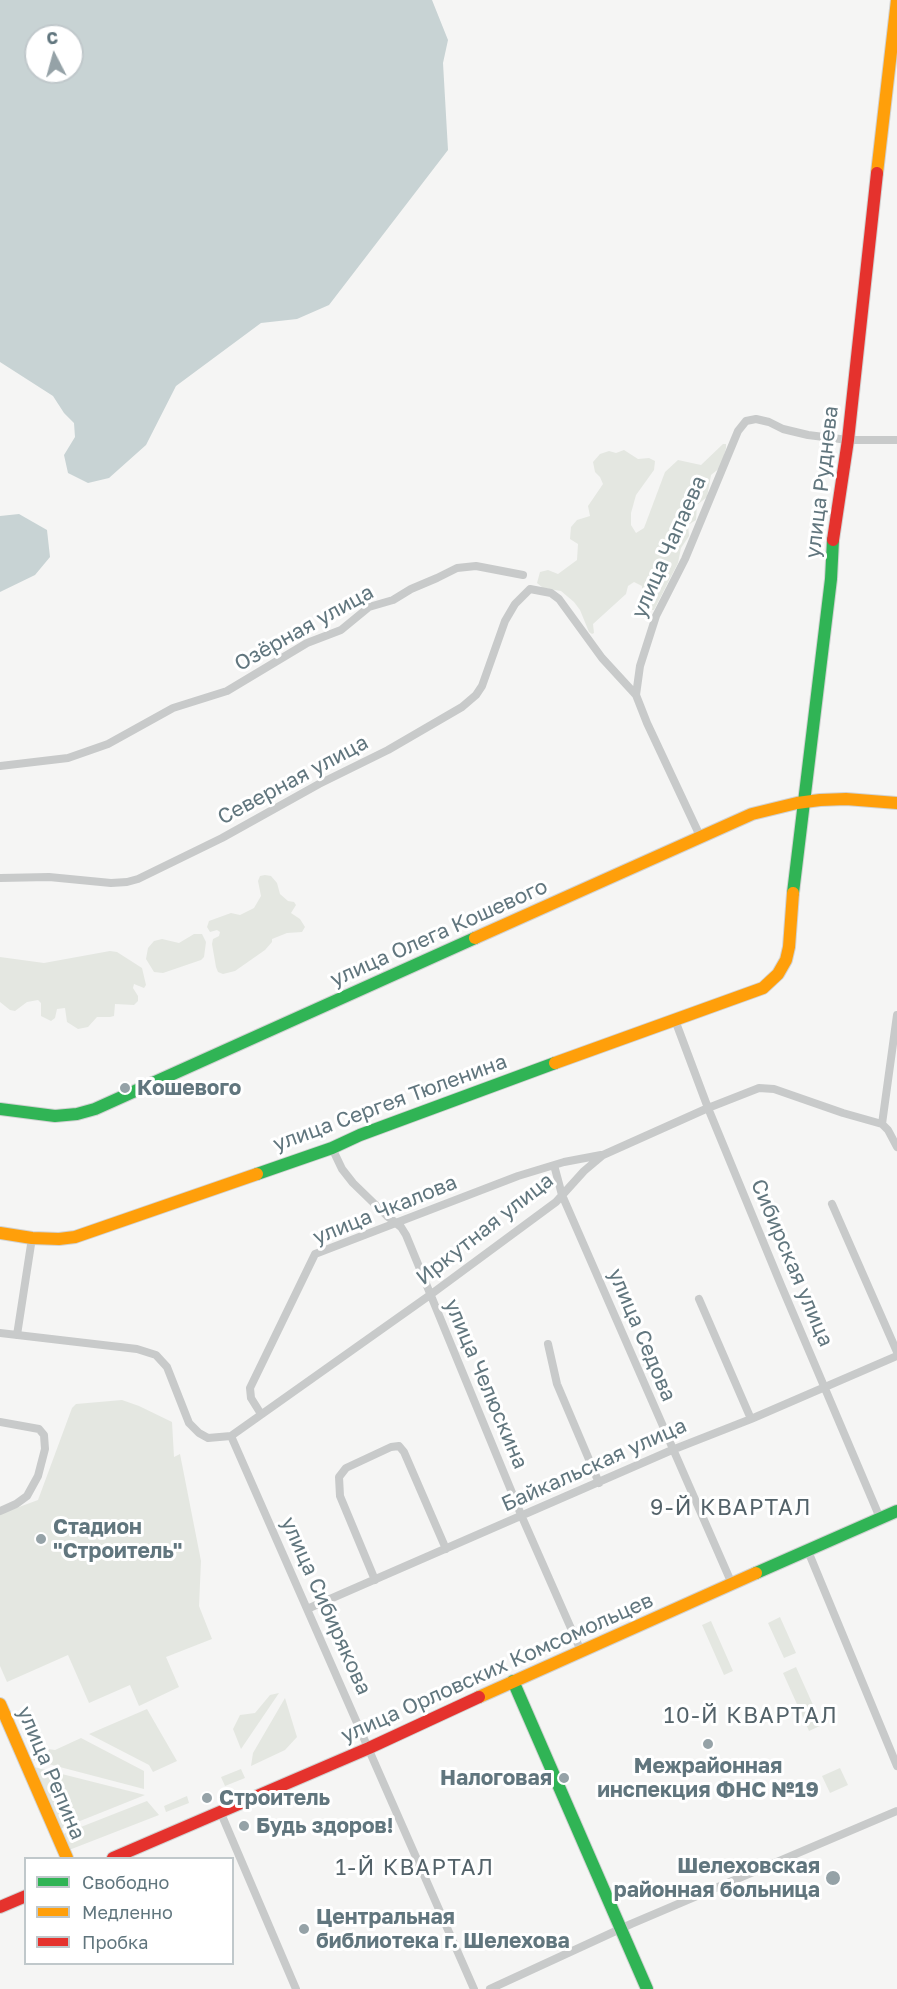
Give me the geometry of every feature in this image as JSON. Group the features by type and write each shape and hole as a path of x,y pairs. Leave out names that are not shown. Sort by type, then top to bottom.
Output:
{"street":[{"name":"улица Руднева","path":"782,969 788,955 831,579 831,554 848,440 885,99 895,46 897,0"},
{"name":"улица Чапаева","path":"636,695 640,666 656,616 685,559 743,423 749,420 763,420 783,429 808,435 848,440"},
{"path":"848,440 897,440"},
{"name":"Озёрная улица","path":"0,766 68,758 108,744 173,708 227,691 307,643 336,633 369,607 393,600 418,585 437,579 457,568 476,566 523,575"},
{"name":"улица Чапаева","path":"530,589 551,593 559,599 603,658 636,695 700,836"},
{"name":"Северная улица","path":"0,878 49,877 111,883 138,879 222,838 319,784 388,750 462,707 476,695 482,686 505,621 515,604 530,589"},
{"name":"улица Олега Кошевого","path":"0,1109 55,1116 77,1114 95,1108 752,814 805,801 846,799 897,803"},
{"name":"улица Сергея Тюленина","path":"0,1233 32,1238 75,1237 332,1148 350,1138 763,987 782,969"},
{"path":"897,1015 882,1124 897,1147"},
{"name":"Сибирская улица","path":"675,1020 708,1108 880,1518"},
{"name":"Иркутная улица","path":"231,1436 430,1295 556,1202 584,1171 603,1155 759,1088 767,1088 882,1124"},
{"name":"улица Челюскина","path":"332,1148 342,1169 353,1183 402,1228 406,1235 522,1517 581,1651"},
{"name":"улица Чкалова","path":"261,1414 251,1398 250,1388 273,1344 312,1257 321,1251 518,1176 554,1165 603,1155"},
{"name":"улица Седова","path":"554,1165 562,1195 732,1584"},
{"path":"832,1204 897,1354"},
{"path":"17,1335 32,1238"},
{"path":"699,1299 751,1419"},
{"path":"0,1333 137,1349 156,1355 166,1367 189,1423 208,1438 231,1436"},
{"path":"548,1344 556,1384 599,1483"},
{"name":"Байкальская улица","path":"307,1609 897,1354"},
{"path":"0,1422 39,1429 44,1435 45,1444 41,1468 27,1496 0,1511"},
{"name":"улица Сибирякова","path":"231,1436 474,1989"},
{"path":"375,1580 340,1496 339,1477 346,1468 390,1447 399,1446 404,1452 446,1549"},
{"name":"улица Орловских Комсомольцев","path":"115,1857 369,1748 513,1681 897,1511"},
{"path":"808,1551 897,1766"},
{"path":"513,1681 647,1989"},
{"name":"улица Репина","path":"0,1704 67,1857"},
{"path":"220,1811 297,1989"},
{"path":"490,1989 621,1929 897,1811"},
{"path":"0,1907 24,1897"}],"shaded area":[{"path":"0,0 432,0 448,40 443,63 448,150 329,305 297,319 261,323 176,386 146,445 109,478 88,483 68,473 64,455 75,437 74,423 53,396 0,362"},
{"path":"723,444 726,444 726,448 721,467 711,475 707,497 697,505 696,520 688,525 689,536 681,548 678,563 654,610 649,610 642,586 634,582 628,586 626,594 593,624 594,633 592,634 574,602 561,591 543,588 537,583 540,572 548,570 558,574 577,560 578,544 570,539 571,527 577,520 590,516 588,506 603,484 595,472 593,462 600,454 624,450 638,459 649,458 655,461 654,470 636,495 631,513 631,525 636,533 644,528 665,472 678,460 701,465"},
{"path":"19,514 47,530 50,557 35,575 0,592 0,516"},
{"path":"260,876 271,876 277,883 280,894 288,901 294,902 296,905 291,913 300,919 305,927 302,932 287,933 272,939 265,950 235,971 223,974 218,972 212,944 213,939 219,936 220,932 217,930 210,932 207,927 209,921 231,913 240,915 254,908 261,896 258,881"},
{"path":"194,934 202,934 206,942 204,957 201,960 163,973 154,972 146,959 148,948 154,941 162,939 179,943"},
{"path":"110,951 117,952 142,968 146,985 144,988 134,984 133,988 138,1001 134,1005 115,1004 114,1016 97,1017 88,1027 78,1029 67,1022 65,1008 57,1009 55,1018 51,1021 41,1016 41,1003 38,1000 27,1002 15,1011 0,1002 0,957 44,963"},
{"name":"Стадион \"Строитель\"","path":"122,1400 172,1422 174,1457 180,1454 201,1561 199,1606 212,1639 166,1657 179,1687 139,1706 130,1685 89,1703 68,1655 7,1682 0,1666 0,1514 38,1500 72,1408 76,1404"},
{"path":"780,1617 796,1653 784,1658 768,1623"},
{"path":"711,1621 733,1671 724,1675 702,1625"},
{"path":"796,1667 822,1725 809,1731 783,1673"},
{"path":"279,1693 241,1749 233,1729 240,1715 255,1713 270,1695"},
{"path":"285,1698 297,1737 285,1750 251,1766 253,1753"},
{"path":"147,1709 177,1761 153,1772 149,1765 89,1734"},
{"path":"81,1738 144,1771 144,1789 33,1760 48,1749 55,1750"},
{"path":"34,1767 145,1795 60,1829"},
{"path":"840,1768 848,1785 830,1793 822,1776"},
{"path":"241,1769 245,1778 225,1786 221,1777"},
{"path":"187,1796 189,1803 166,1812 164,1806"},
{"path":"147,1801 159,1815 69,1850 63,1834"}],"traffic: fast":[{"path":"793,893 831,579 833,540"},
{"path":"0,1109 55,1116 77,1114 95,1109 475,938"},
{"path":"257,1174 332,1148 360,1135 555,1063"},
{"path":"756,1573 897,1511"},
{"path":"513,1681 647,1989"}],"traffic: slow":[{"path":"877,173 897,0"},
{"path":"475,938 752,814 820,800 846,799 897,803"},
{"path":"555,1063 763,988 778,974 786,960 793,893"},
{"path":"0,1233 32,1238 75,1237 257,1174"},
{"path":"479,1697 756,1573"},
{"path":"0,1704 67,1857"}],"traffic: jam":[{"path":"833,540 848,440 877,173"},
{"path":"115,1857 369,1748 479,1697"},
{"path":"0,1907 24,1897"}],"place":[{"name":"Кошевого","path":"125,1088"},
{"name":"Стадион \"Строитель\"","path":"41,1539"},
{"name":"Межрайонная инспекция ФНС №19","path":"708,1744"},
{"name":"Налоговая","path":"564,1778"},
{"name":"Строитель","path":"207,1798"},
{"name":"Будь здоров!","path":"244,1826"},
{"name":"Шелеховская районная больница","path":"833,1878"},
{"name":"Центральная библиотека г. Шелехова","path":"304,1929"}],"district":[{"name":"9-Й КВАРТАЛ","path":"731,1508"},
{"name":"10-Й КВАРТАЛ","path":"751,1716"},
{"name":"1-Й КВАРТАЛ","path":"415,1868"}]}
